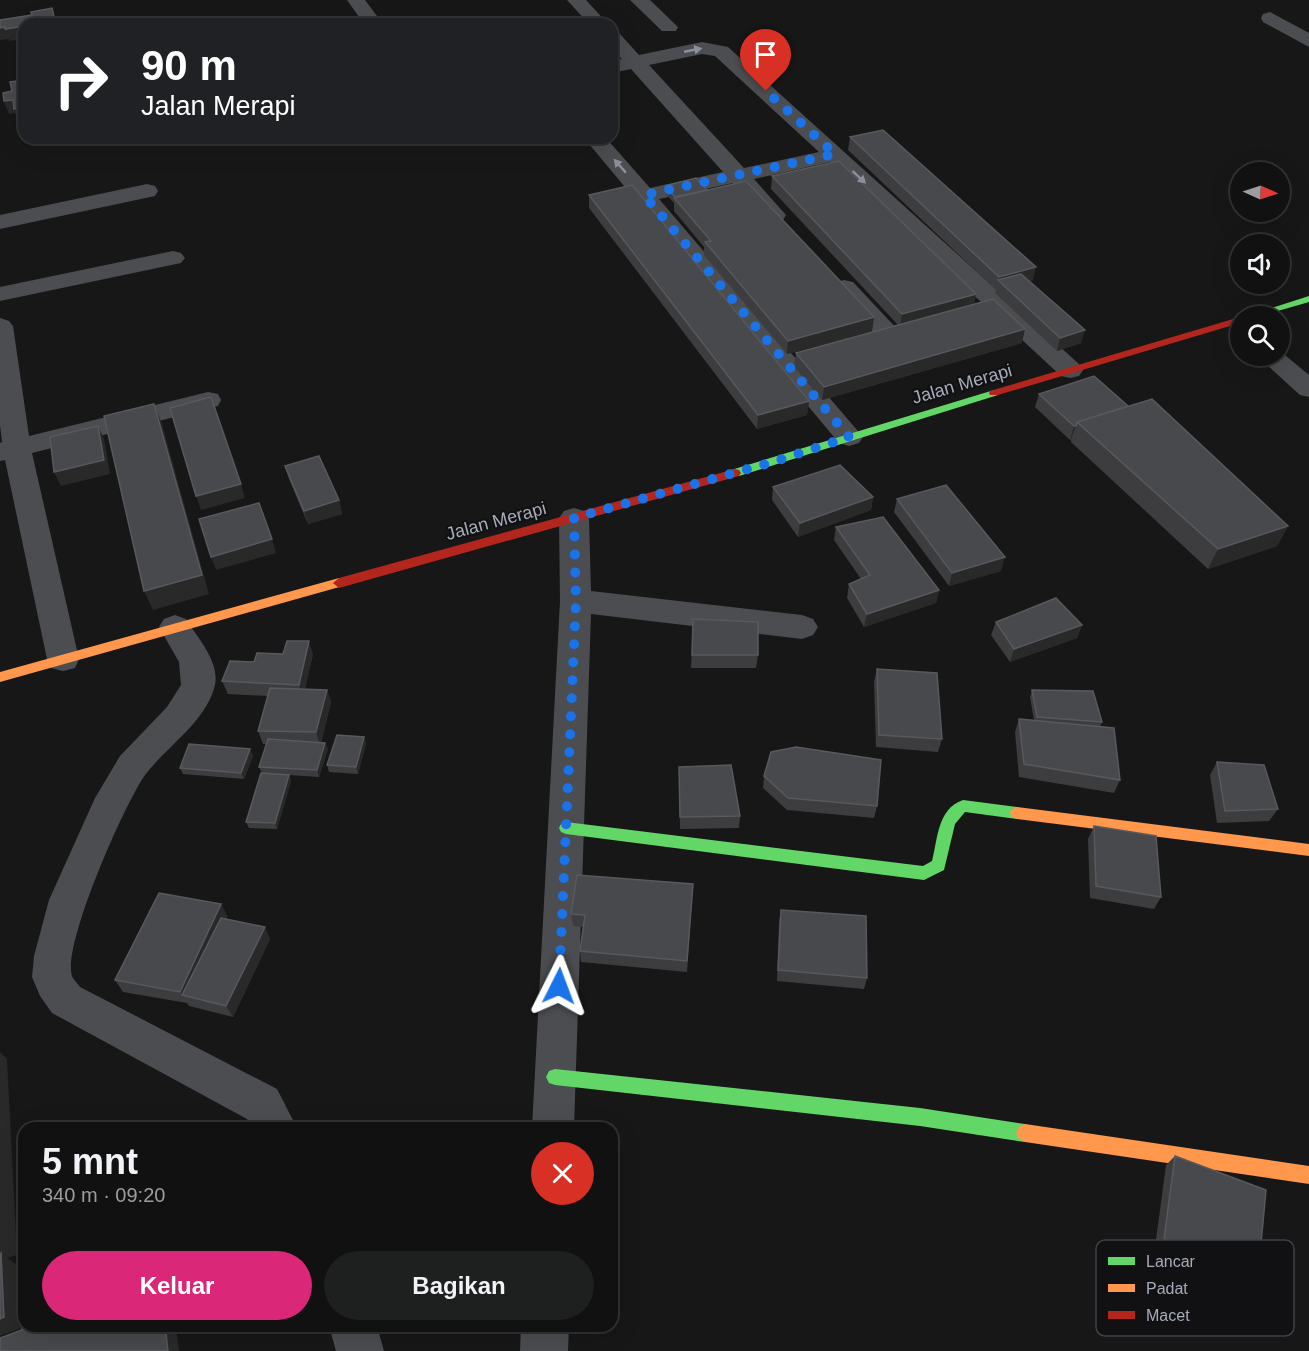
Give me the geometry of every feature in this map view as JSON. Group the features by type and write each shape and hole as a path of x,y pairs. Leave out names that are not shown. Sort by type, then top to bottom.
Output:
{"street":[{"path":"356,0 370,18"},
{"path":"576,0 593,18"},
{"path":"639,0 669,27"},
{"path":"1270,18 1309,41"},
{"path":"618,43 737,175 794,234"},
{"path":"618,66 702,48 719,50 732,59 835,154 987,308 1070,370"},
{"path":"600,144 644,195 798,361 849,437"},
{"path":"644,195 835,154"},
{"path":"0,222 147,191"},
{"path":"0,294 173,258"},
{"path":"826,268 890,336"},
{"name":"Jalan Merapi","path":"1288,306 1309,299"},
{"name":"Jalan Merapi","path":"0,677 773,462 1070,370 1230,325"},
{"path":"0,326 9,450 63,659"},
{"path":"1281,366 1309,389"},
{"path":"9,450 208,400"},
{"path":"553,1122 576,601 574,518"},
{"path":"576,601 802,627"},
{"path":"175,627 200,671 198,687 188,704 133,765 98,826 53,950 52,980 66,1000 164,1053 255,1098 262,1104 272,1122"},
{"path":"567,828 924,873 939,866 948,816 954,809 963,806 1309,850"},
{"path":"555,1077 920,1117 1309,1175"},
{"path":"355,1332 360,1351"},
{"path":"544,1351 545,1332"}],"building":[{"path":"52,8 54,18 18,18 18,27 0,28 0,20 32,15 31,12"},
{"path":"18,81 18,109 14,109 13,100 4,101 3,93 12,91 10,82"},
{"path":"883,130 1036,267 999,277 850,137"},
{"path":"839,161 976,294 902,314 772,176"},
{"path":"696,178 707,190 675,197 665,186"},
{"path":"746,181 874,317 788,341 705,242 711,241 674,198"},
{"path":"632,185 809,401 758,415 589,195"},
{"path":"1021,274 1085,330 1060,338 998,280"},
{"path":"993,299 1025,329 824,387 796,353"},
{"path":"1094,376 1128,406 1077,422 1074,426 1039,394"},
{"path":"211,397 241,484 196,496 170,408"},
{"path":"1152,399 1288,526 1218,549 1077,422"},
{"path":"154,404 202,575 144,591 104,416"},
{"path":"98,426 104,460 54,472 50,437"},
{"path":"319,456 339,500 304,511 285,466"},
{"path":"840,465 873,497 800,523 773,487"},
{"path":"946,485 1005,557 952,573 897,499"},
{"path":"259,503 272,539 211,557 199,519"},
{"path":"883,517 939,590 867,614 849,584 870,575 836,527"},
{"path":"1056,598 1082,625 1014,649 996,622"},
{"path":"693,619 758,622 758,655 692,655"},
{"path":"287,641 309,641 299,685 222,681 230,661 254,662 257,653 283,654"},
{"path":"877,669 937,673 942,739 879,735"},
{"path":"270,688 327,690 316,732 258,731"},
{"path":"1032,690 1093,691 1102,722 1037,717"},
{"path":"1019,719 1114,728 1120,780 1024,764"},
{"path":"337,735 364,737 356,767 327,765"},
{"path":"268,739 325,743 317,770 259,767"},
{"path":"189,744 250,749 241,773 180,768"},
{"path":"796,747 881,760 877,806 788,798 764,776 771,752"},
{"path":"1217,762 1264,765 1278,809 1225,811"},
{"path":"731,765 740,816 680,817 679,767"},
{"path":"261,773 289,775 275,823 246,822"},
{"path":"1094,826 1156,836 1161,897 1096,886"},
{"path":"577,875 693,884 687,961 580,951 585,915 571,914"},
{"path":"159,893 221,904 180,992 115,980"},
{"path":"781,910 866,916 867,978 778,970"},
{"path":"221,918 265,927 226,1006 182,995"},
{"path":"1175,1156 1266,1190 1261,1240 1164,1239"},
{"path":"0,1254 4,1317 0,1319"},
{"path":"18,1331 166,1332 168,1351 0,1351 0,1338"}],"traffic: fast":[{"path":"1285,306 1309,299"},
{"path":"735,473 994,393"},
{"path":"566,828 924,873 939,865 948,824 951,817 963,806 1017,813"},
{"path":"555,1077 920,1117 1025,1133"}],"traffic: slow":[{"path":"0,677 339,583"},
{"path":"1017,813 1309,850"},
{"path":"1025,1133 1309,1175"}],"traffic: jam":[{"path":"994,393 1230,323"},
{"path":"339,583 735,473"}],"route":[{"path":"559,986 576,601 574,518 773,462 849,437 644,195 835,154 766,91"}]}
